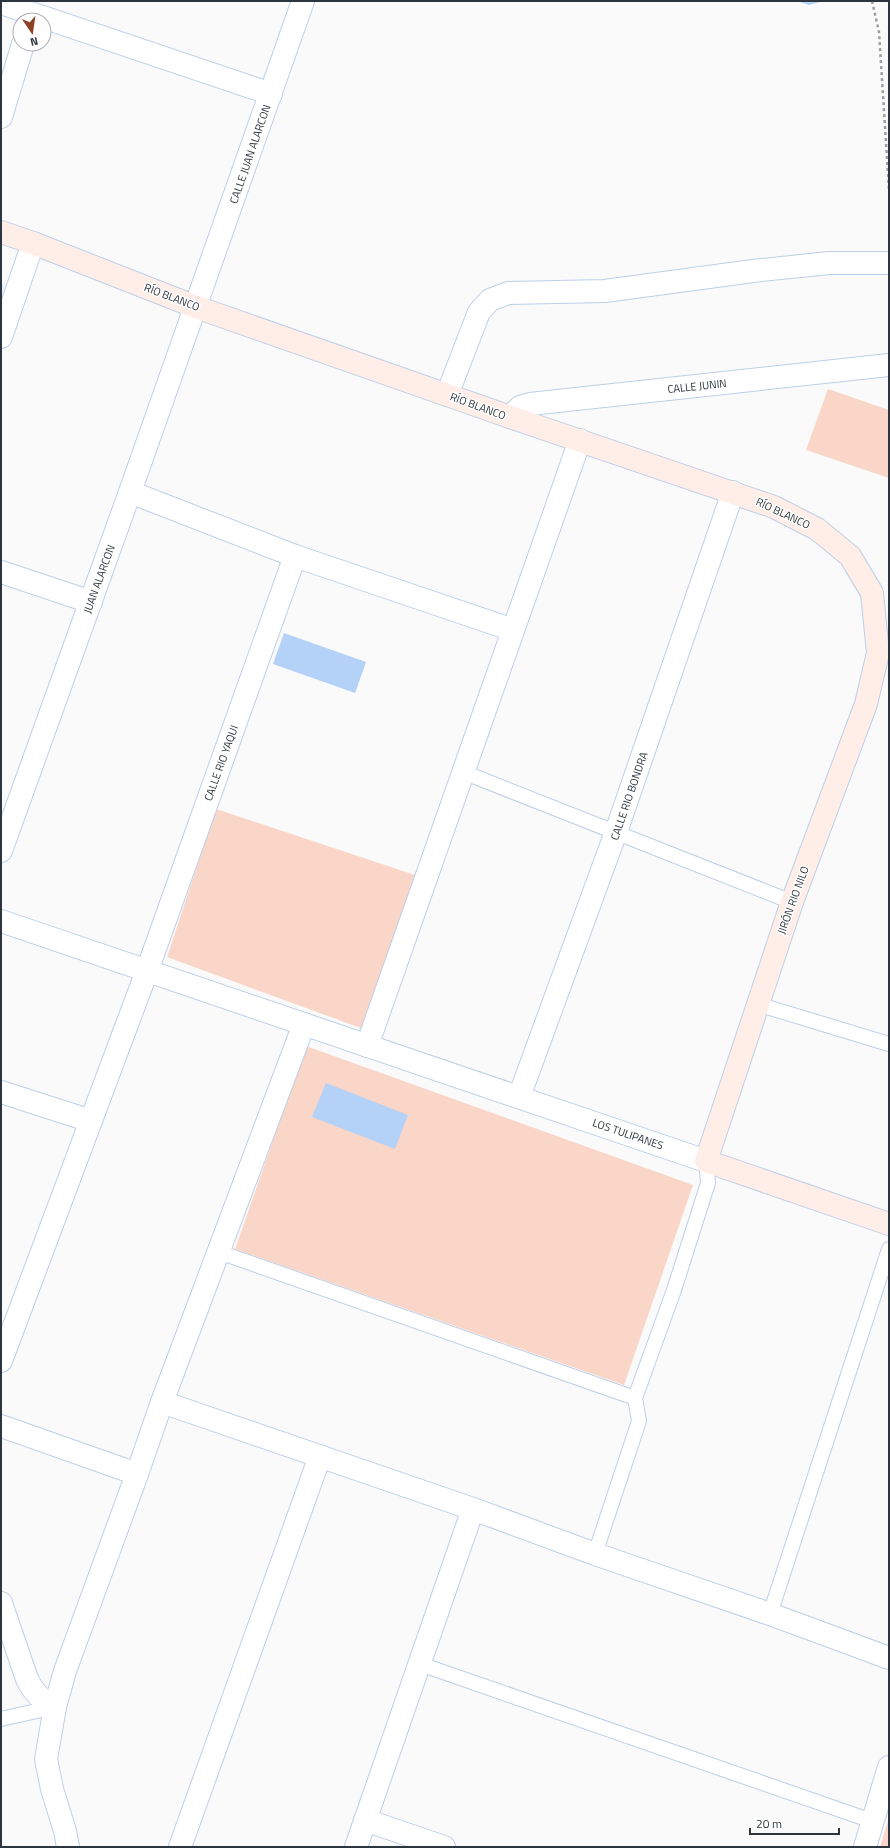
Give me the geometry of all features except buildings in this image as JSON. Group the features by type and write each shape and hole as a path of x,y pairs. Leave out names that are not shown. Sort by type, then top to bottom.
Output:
{"street":[{"name":"CALLE JUAN ALARCON","path":"196,307 303,1"},
{"path":"1,4 33,12"},
{"path":"52,19 271,94"},
{"path":"1,117 21,52"},
{"name":"RÍO BLANCO","path":"1,232 33,243 196,307 510,417 774,507 817,529 850,556 872,592 884,649"},
{"path":"1,337 33,243"},
{"path":"447,394 479,312 490,300 508,293 605,291 753,271 829,263 889,263"},
{"name":"JUAN ALARCON","path":"1,851 196,307"},
{"name":"CALLE JUNIN","path":"510,417 520,407 530,404 889,365"},
{"path":"367,1046 580,440"},
{"path":"130,492 295,556 513,630"},
{"name":"CALLE RIO BONDRA","path":"519,1097 616,832 733,492"},
{"name":"CALLE RIO YAQUI","path":"1,1361 147,971 295,556"},
{"path":"1,572 91,602"},
{"name":"JIRÓN RIO NILO","path":"706,1161 792,902 866,704 884,649"},
{"name":"LOS TULIPANES","path":"1,921 889,1224"},
{"path":"68,1847 65,1831 52,1789 46,1759 55,1707 65,1671 162,1402 304,1024"},
{"path":"1,1092 91,1121"},
{"path":"162,1402 473,1509 595,1554 770,1614 889,1658"},
{"path":"1,1426 137,1474"},
{"path":"180,1847 320,1456"},
{"path":"356,1847 473,1509"},
{"path":"1,1603 27,1679 33,1691 42,1700 55,1707"},
{"path":"865,1847 889,1767"},
{"path":"365,1820 444,1847"}],"lane":[{"path":"463,772 792,902"},
{"path":"757,1004 889,1044"},
{"path":"595,1554 639,1421 635,1398 674,1290 708,1183 706,1161"},
{"path":"770,1614 889,1249"},
{"path":"219,1252 635,1398"},
{"path":"420,1664 872,1821"},
{"path":"1,1719 55,1707"}],"path":[{"path":"872,1 879,32 889,190"}],"shaded area":[{"path":"1,283 8,285 1,305"},
{"path":"828,389 889,410 889,478 806,450"},
{"path":"216,809 415,875 366,1030 167,957"},
{"path":"306,1046 693,1185 624,1385 235,1249"},
{"path":"889,1818 889,1847 880,1847"}]}
